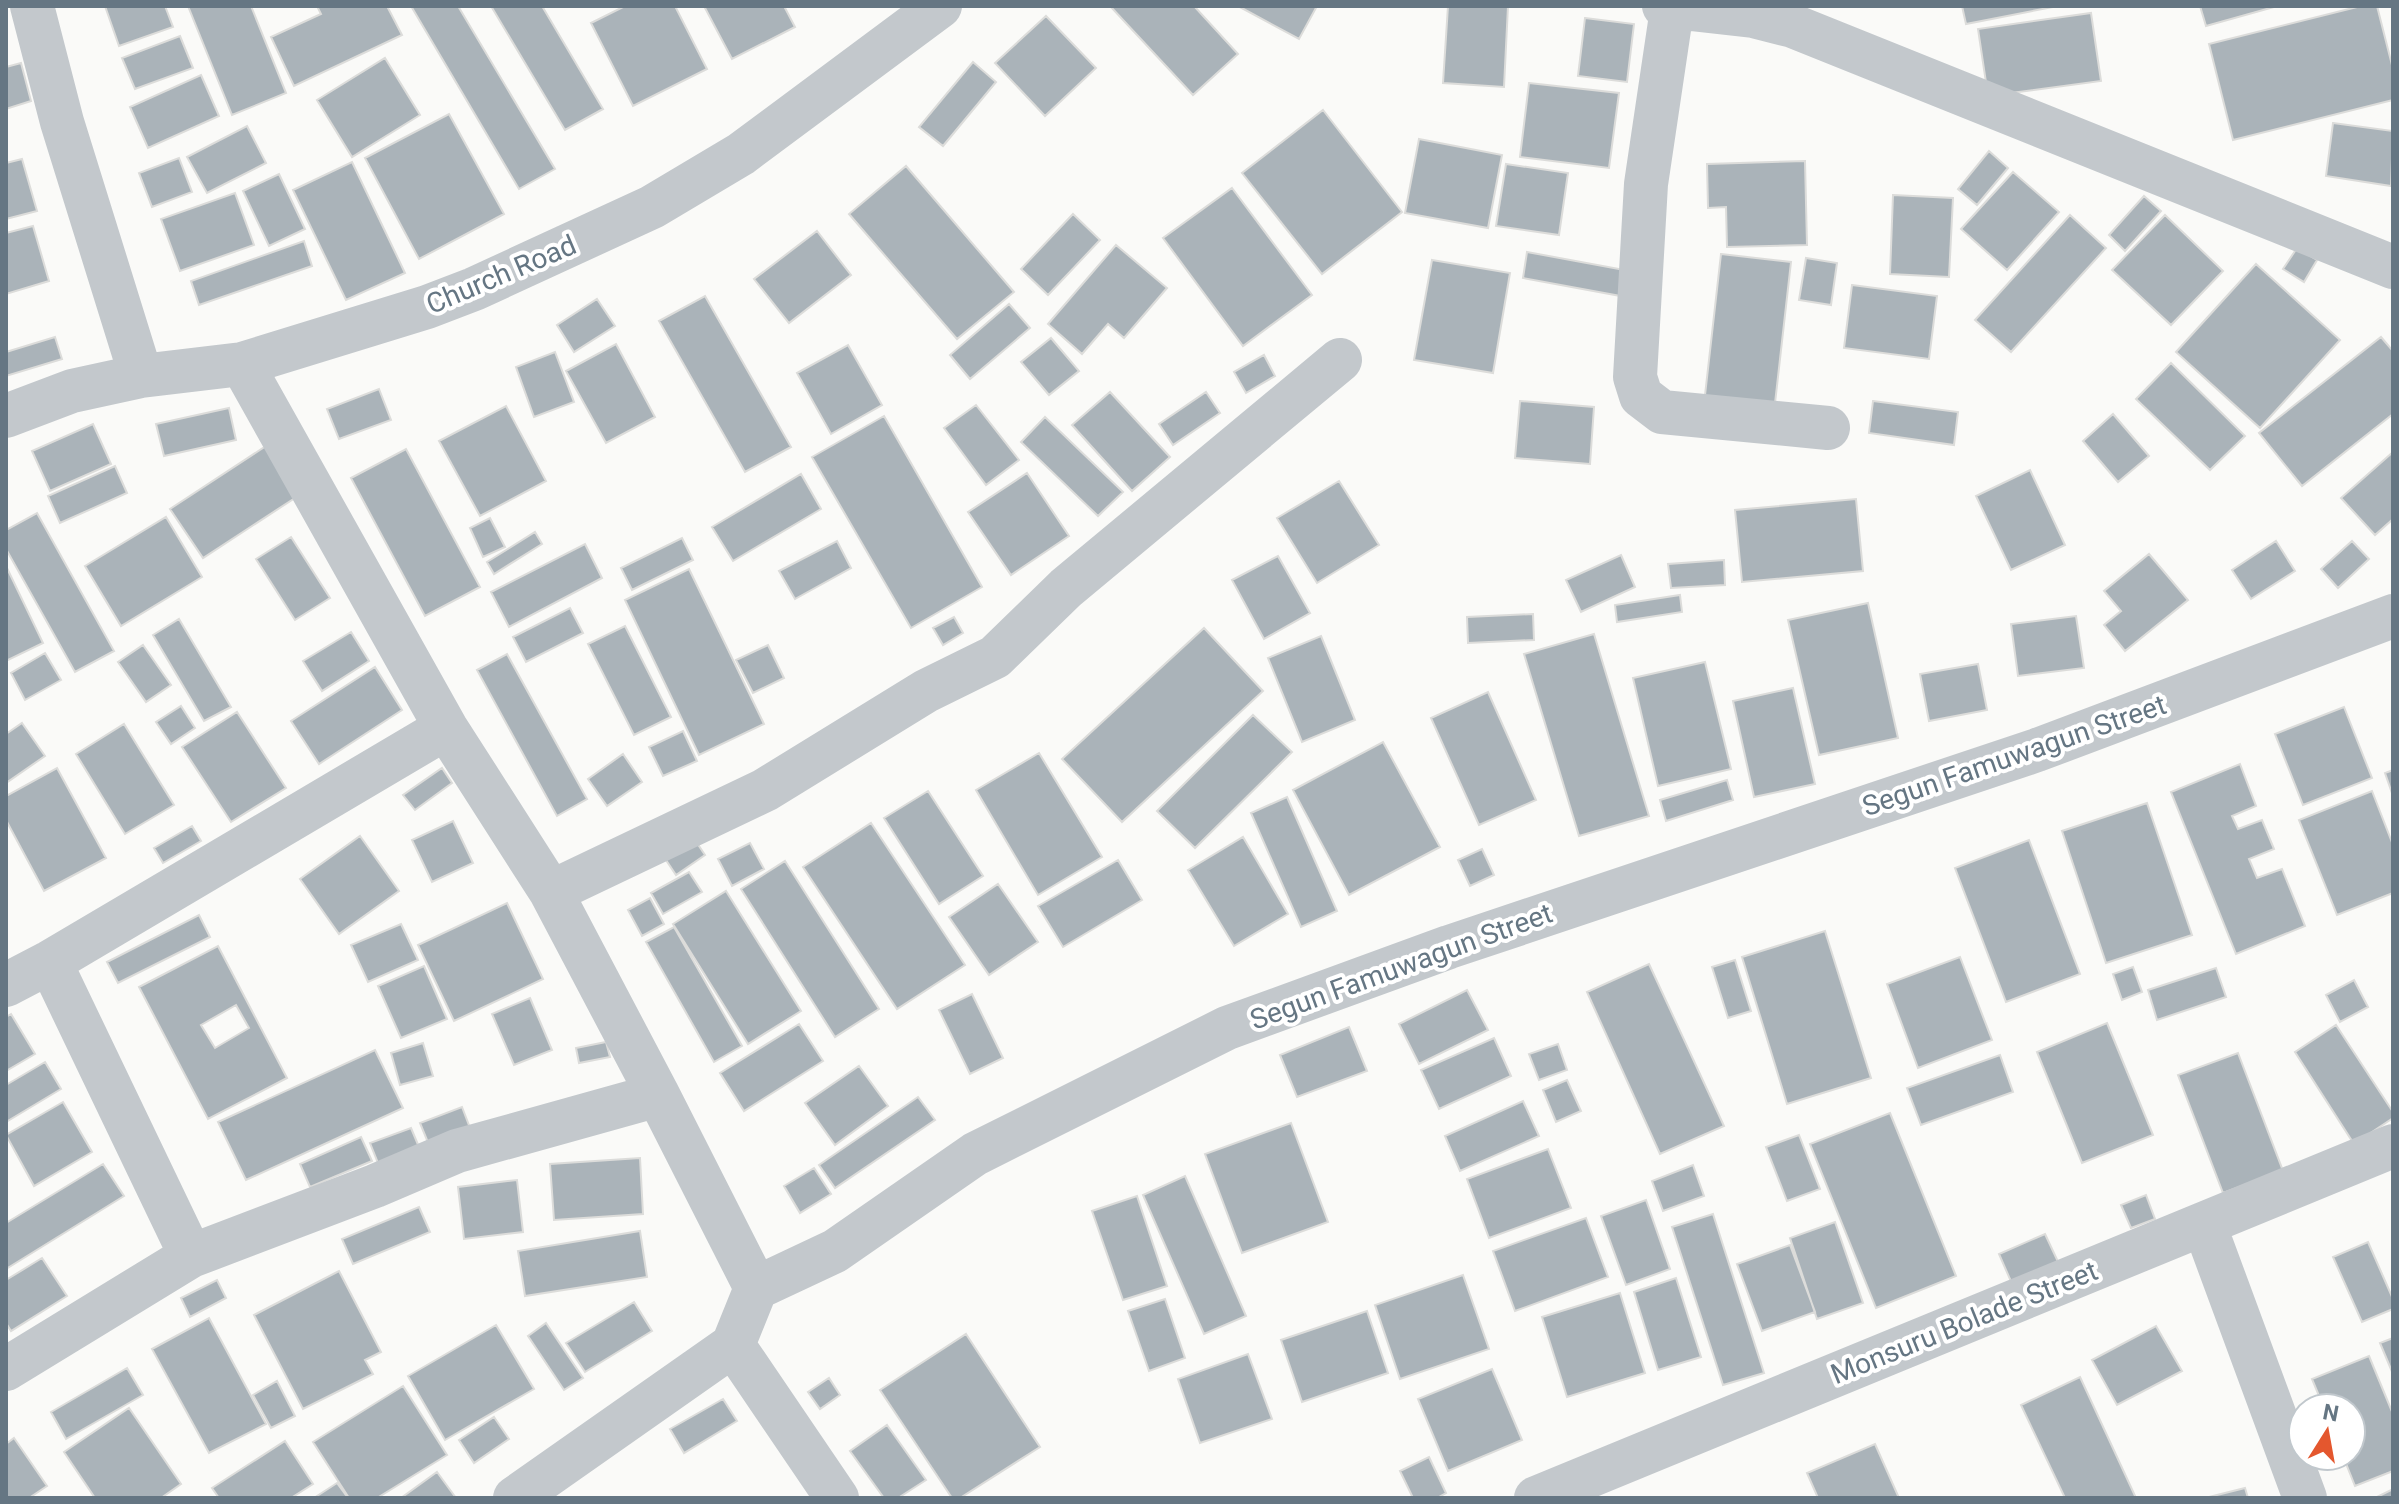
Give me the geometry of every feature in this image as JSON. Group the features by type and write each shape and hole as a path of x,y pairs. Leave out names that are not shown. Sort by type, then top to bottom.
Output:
{"street":[{"path":"32,6 62,122 141,376"},
{"name":"Church Road","path":"6,416 72,391 141,376 242,364 439,303 652,207 741,154 940,6"},
{"path":"1828,428 1662,412 1641,396 1635,377 1646,184 1668,7 1753,16 1793,16 2393,267"},
{"path":"551,892 765,790 926,691 995,657 1066,588 1340,360"},
{"path":"242,364 446,728 551,892 756,1288 733,1345 515,1498"},
{"name":"Segun Famuwagun Street","path":"756,1288 835,1251 975,1154 1227,1028 1449,947 2390,629"},
{"path":"6,985 446,728"},
{"path":"50,962 191,1256"},
{"path":"6,1369 191,1256 375,1186 457,1151 658,1095"},
{"name":"Monsuru Bolade Street","path":"1536,1498 2393,1146"},
{"path":"2204,1224 2305,1498"},
{"path":"733,1345 837,1498"}],"building":[{"path":"105,6 165,6 173,27 119,46"},
{"path":"188,6 251,6 286,93 232,115"},
{"path":"317,6 387,6 402,35 294,86 271,37 321,14"},
{"path":"411,6 458,6 555,169 519,189"},
{"path":"491,6 542,6 603,109 565,130"},
{"path":"625,6 675,6 707,69 633,106 591,23"},
{"path":"704,6 784,6 795,27 732,59"},
{"path":"1110,6 1194,6 1238,54 1193,95"},
{"path":"1238,6 1317,6 1299,39"},
{"path":"1448,6 1508,6 1504,87 1443,83"},
{"path":"1962,6 2058,6 1966,24"},
{"path":"2200,6 2273,6 2274,7 2206,26"},
{"path":"2361,6 2377,6 2393,69 2393,100 2233,140 2209,44"},
{"path":"2091,13 2101,81 1988,96 1978,29"},
{"path":"1046,16 1096,68 1045,116 995,63"},
{"path":"1585,18 1634,24 1627,82 1578,76"},
{"path":"180,36 193,68 135,89 122,58"},
{"path":"385,58 420,115 352,157 317,100"},
{"path":"973,62 996,82 943,146 919,127"},
{"path":"21,63 31,101 6,109 6,67"},
{"path":"201,75 219,116 148,148 130,107"},
{"path":"1529,83 1619,93 1609,168 1520,157"},
{"path":"1323,110 1402,212 1322,274 1242,173"},
{"path":"449,114 504,214 419,259 365,158"},
{"path":"2333,123 2393,131 2391,186 2326,176"},
{"path":"247,126 266,163 207,193 187,157"},
{"path":"1419,139 1502,155 1488,228 1405,213"},
{"path":"1989,151 2008,168 1977,205 1958,189"},
{"path":"179,158 192,192 152,207 139,173"},
{"path":"22,159 37,211 6,219 6,163"},
{"path":"1805,161 1807,245 1727,247 1726,207 1708,208 1707,164"},
{"path":"352,162 405,273 346,300 293,190"},
{"path":"1506,164 1568,173 1559,235 1496,226"},
{"path":"906,166 1014,292 957,339 849,214"},
{"path":"2013,172 2059,212 2007,270 1961,229"},
{"path":"279,174 305,229 269,246 243,191"},
{"path":"1232,188 1312,295 1243,346 1163,238"},
{"path":"235,193 254,245 180,271 161,219"},
{"path":"1893,195 1953,198 1949,277 1890,274"},
{"path":"2144,196 2161,211 2125,251 2109,235"},
{"path":"1073,214 1100,240 1048,295 1021,269"},
{"path":"2070,215 2106,248 2011,352 1975,320"},
{"path":"2165,215 2223,271 2171,325 2112,270"},
{"path":"33,226 49,281 6,294 6,233"},
{"path":"817,231 851,275 789,323 754,279"},
{"path":"304,241 312,266 199,305 191,281"},
{"path":"1116,245 1167,288 1124,338 1108,324 1082,354 1048,324"},
{"path":"2297,248 2317,260 2304,282 2283,269"},
{"path":"1527,252 1630,271 1626,297 1523,278"},
{"path":"1721,254 1791,262 1774,412 1704,404"},
{"path":"1806,258 1837,263 1831,305 1799,300"},
{"path":"1432,260 1510,273 1493,373 1414,360"},
{"path":"2256,264 2340,340 2260,428 2176,352"},
{"path":"1852,285 1937,296 1929,359 1844,348"},
{"path":"705,296 791,447 745,472 659,321"},
{"path":"597,299 615,326 574,352 557,325"},
{"path":"1009,304 1030,328 970,379 950,355"},
{"path":"55,337 62,359 6,376 6,352"},
{"path":"2381,337 2393,351 2393,414 2302,486 2259,433"},
{"path":"1051,338 1079,371 1049,395 1021,362"},
{"path":"616,344 655,417 606,443 566,371"},
{"path":"848,345 882,405 831,434 797,373"},
{"path":"555,352 574,402 534,417 516,367"},
{"path":"1264,355 1275,376 1246,393 1234,372"},
{"path":"2171,363 2245,436 2210,470 2136,399"},
{"path":"379,389 391,420 339,439 327,409"},
{"path":"1110,392 1170,457 1132,491 1072,425"},
{"path":"1206,392 1220,413 1173,445 1159,424"},
{"path":"1520,401 1594,407 1590,464 1515,458"},
{"path":"1873,401 1958,412 1954,445 1869,433"},
{"path":"976,405 1019,460 986,485 944,428"},
{"path":"506,406 546,481 480,516 439,441"},
{"path":"229,408 236,440 164,456 156,424"},
{"path":"2113,414 2149,456 2118,482 2083,441"},
{"path":"884,416 982,587 911,628 812,457"},
{"path":"1045,417 1123,492 1098,516 1021,442"},
{"path":"93,424 111,464 50,491 32,451"},
{"path":"266,446 298,496 203,558 170,509"},
{"path":"406,449 480,587 425,616 351,478"},
{"path":"2393,452 2393,519 2375,535 2341,498"},
{"path":"115,466 127,493 60,523 48,496"},
{"path":"2030,470 2065,545 2011,570 1976,496"},
{"path":"1027,473 1069,536 1011,575 968,512"},
{"path":"801,474 821,509 733,561 712,527"},
{"path":"1339,481 1379,545 1317,583 1277,518"},
{"path":"1856,499 1863,571 1742,582 1735,510"},
{"path":"37,513 114,651 75,672 6,549 6,530"},
{"path":"166,517 202,577 121,626 85,566"},
{"path":"490,518 505,547 483,557 470,528"},
{"path":"535,532 542,544 494,574 487,562"},
{"path":"291,537 330,598 295,620 256,559"},
{"path":"682,538 693,560 632,590 621,568"},
{"path":"837,541 851,568 795,599 779,571"},
{"path":"2276,541 2295,571 2251,599 2232,570"},
{"path":"2352,541 2369,559 2338,588 2321,569"},
{"path":"585,544 602,578 509,627 491,592"},
{"path":"2149,554 2188,600 2125,651 2104,625 2121,611 2104,591"},
{"path":"1621,555 1635,587 1581,612 1566,580"},
{"path":"1278,556 1310,613 1264,639 1232,580"},
{"path":"1724,560 1725,585 1671,588 1668,564"},
{"path":"6,566 43,643 6,661"},
{"path":"689,569 764,724 699,755 625,600"},
{"path":"1680,595 1682,612 1617,622 1615,605"},
{"path":"1868,603 1898,738 1819,755 1788,620"},
{"path":"570,608 583,633 526,662 513,637"},
{"path":"1533,614 1534,640 1468,643 1467,617"},
{"path":"2076,616 2084,668 2018,676 2011,624"},
{"path":"954,617 963,633 943,645 933,628"},
{"path":"179,619 231,707 204,721 153,635"},
{"path":"625,626 671,717 634,735 588,644"},
{"path":"1204,628 1263,691 1122,822 1062,759"},
{"path":"351,632 369,661 322,691 303,661"},
{"path":"1594,634 1649,816 1579,836 1524,654"},
{"path":"1321,636 1355,720 1302,742 1268,658"},
{"path":"143,645 171,685 146,702 118,662"},
{"path":"768,645 784,678 753,693 736,660"},
{"path":"45,653 61,680 25,700 11,673"},
{"path":"507,654 587,799 557,816 477,670"},
{"path":"1705,662 1731,769 1658,786 1633,678"},
{"path":"1978,664 1987,710 1929,721 1920,674"},
{"path":"375,667 402,710 319,764 291,721"},
{"path":"1793,688 1815,784 1754,797 1733,701"},
{"path":"1488,692 1536,800 1479,825 1431,718"},
{"path":"181,706 195,728 171,744 156,722"},
{"path":"2344,707 2372,778 2303,805 2275,734"},
{"path":"237,712 286,788 231,822 182,747"},
{"path":"1253,715 1292,752 1195,848 1157,811"},
{"path":"22,723 45,756 6,783 6,734"},
{"path":"124,724 174,805 125,834 76,754"},
{"path":"683,731 697,761 663,776 649,747"},
{"path":"1383,742 1440,847 1349,895 1293,790"},
{"path":"1039,753 1102,857 1038,895 976,790"},
{"path":"623,754 642,782 607,806 588,779"},
{"path":"2240,764 2256,806 2232,816 2238,829 2262,820 2274,849 2249,859 2257,878 2282,869 2305,926 2236,954 2171,792"},
{"path":"57,768 106,858 44,891 6,820 6,796"},
{"path":"442,768 452,783 415,810 403,795"},
{"path":"2393,770 2393,796 2385,773"},
{"path":"1727,780 1733,800 1666,821 1660,800"},
{"path":"928,791 983,876 939,904 884,818"},
{"path":"2372,791 2393,845 2393,893 2337,915 2299,820"},
{"path":"1287,797 1337,911 1301,927 1251,813"},
{"path":"2147,803 2192,935 2106,963 2062,831"},
{"path":"453,821 473,863 432,882 412,840"},
{"path":"871,823 965,965 897,1009 803,867"},
{"path":"192,826 201,841 163,863 154,848"},
{"path":"360,836 399,891 339,934 300,879"},
{"path":"693,837 705,855 676,875 664,857"},
{"path":"1243,837 1288,914 1234,946 1188,870"},
{"path":"2029,840 2080,974 2006,1002 1955,868"},
{"path":"750,843 764,869 732,886 718,859"},
{"path":"1482,849 1494,875 1470,886 1458,860"},
{"path":"1118,860 1142,900 1063,947 1038,906"},
{"path":"785,861 879,1009 835,1037 741,889"},
{"path":"689,872 702,892 663,914 651,893"},
{"path":"998,884 1038,942 989,975 949,917"},
{"path":"726,891 801,1011 748,1044 673,924"},
{"path":"650,898 664,924 642,936 628,910"},
{"path":"507,903 543,979 454,1021 418,945"},
{"path":"199,915 210,937 118,983 107,962"},
{"path":"401,924 418,960 368,982 351,945"},
{"path":"674,927 742,1046 714,1062 646,942"},
{"path":"1825,931 1871,1078 1787,1104 1742,957"},
{"path":"218,946 287,1078 208,1119 139,987","holes":["236,1005 249,1028 215,1048 201,1025"]},
{"path":"1960,957 1992,1040 1918,1068 1887,984"},
{"path":"1735,960 1751,1011 1728,1018 1712,967"},
{"path":"1649,964 1724,1126 1660,1154 1587,992"},
{"path":"424,966 447,1019 401,1038 378,986"},
{"path":"2133,967 2142,992 2122,1000 2113,974"},
{"path":"2216,968 2226,997 2157,1020 2148,990"},
{"path":"2354,980 2368,1007 2340,1022 2326,995"},
{"path":"1467,990 1488,1030 1419,1064 1399,1024"},
{"path":"972,994 1003,1058 970,1074 939,1010"},
{"path":"530,998 552,1050 514,1065 492,1014"},
{"path":"11,1014 35,1054 6,1071 6,1017"},
{"path":"2107,1023 2153,1135 2082,1163 2037,1052"},
{"path":"799,1024 823,1061 744,1111 720,1073"},
{"path":"2336,1025 2393,1112 2393,1118 2354,1144 2295,1052"},
{"path":"1349,1027 1367,1071 1297,1097 1280,1055"},
{"path":"1494,1038 1511,1076 1439,1109 1421,1070"},
{"path":"606,1042 610,1057 579,1063 576,1048"},
{"path":"423,1043 433,1076 400,1085 391,1053"},
{"path":"1558,1044 1567,1070 1539,1080 1529,1054"},
{"path":"375,1050 403,1108 246,1180 218,1122"},
{"path":"2238,1053 2283,1171 2223,1193 2178,1075"},
{"path":"2000,1055 2013,1092 1921,1125 1907,1088"},
{"path":"45,1062 61,1089 6,1122 6,1085"},
{"path":"859,1066 888,1106 835,1145 805,1103"},
{"path":"1567,1080 1581,1111 1556,1122 1543,1090"},
{"path":"918,1097 935,1120 835,1188 819,1165"},
{"path":"1523,1101 1539,1136 1460,1171 1445,1136"},
{"path":"63,1102 92,1152 34,1186 6,1135"},
{"path":"462,1107 470,1128 429,1145 420,1123"},
{"path":"1890,1113 1956,1276 1876,1308 1810,1144"},
{"path":"1291,1123 1328,1222 1242,1253 1205,1154"},
{"path":"411,1128 419,1147 378,1163 370,1143"},
{"path":"1799,1135 1820,1189 1787,1201 1766,1147"},
{"path":"361,1137 372,1161 310,1187 300,1164"},
{"path":"1548,1149 1571,1208 1489,1238 1467,1179"},
{"path":"640,1158 643,1214 554,1220 550,1164"},
{"path":"103,1164 124,1196 6,1269 6,1223"},
{"path":"1693,1165 1704,1196 1663,1211 1652,1181"},
{"path":"814,1168 831,1194 800,1213 784,1186"},
{"path":"1185,1176 1246,1316 1204,1334 1143,1195"},
{"path":"517,1180 523,1232 464,1239 458,1187"},
{"path":"2146,1195 2155,1219 2131,1228 2121,1205"},
{"path":"1137,1196 1167,1286 1123,1300 1092,1211"},
{"path":"1646,1200 1670,1269 1626,1285 1601,1216"},
{"path":"419,1207 430,1232 353,1264 342,1239"},
{"path":"1713,1214 1764,1373 1723,1385 1672,1227"},
{"path":"1586,1218 1608,1277 1515,1311 1493,1251"},
{"path":"1835,1222 1863,1303 1817,1319 1790,1238"},
{"path":"640,1231 647,1277 525,1296 518,1251"},
{"path":"2045,1234 2060,1266 2013,1286 1999,1254"},
{"path":"2368,1242 2393,1299 2393,1309 2362,1322 2333,1257"},
{"path":"1790,1245 1815,1312 1762,1331 1737,1264"},
{"path":"42,1258 67,1296 11,1331 6,1323 6,1280"},
{"path":"339,1271 381,1352 365,1360 373,1374 303,1409 254,1315"},
{"path":"1463,1275 1489,1349 1400,1379 1375,1305"},
{"path":"1676,1278 1701,1357 1658,1370 1634,1292"},
{"path":"217,1280 226,1298 190,1317 181,1298"},
{"path":"1620,1293 1645,1373 1567,1397 1542,1317"},
{"path":"1165,1299 1185,1358 1149,1371 1128,1311"},
{"path":"634,1302 652,1331 585,1372 566,1343"},
{"path":"1367,1311 1388,1373 1302,1402 1281,1340"},
{"path":"209,1318 266,1424 209,1453 152,1349"},
{"path":"546,1323 583,1378 564,1390 528,1336"},
{"path":"496,1325 534,1389 445,1440 408,1376"},
{"path":"2156,1326 2182,1371 2117,1405 2092,1360"},
{"path":"966,1334 1040,1447 960,1498 952,1498 880,1390"},
{"path":"2393,1338 2393,1374 2380,1343"},
{"path":"1248,1354 1272,1419 1200,1443 1178,1379"},
{"path":"2369,1356 2393,1414 2393,1471 2355,1486 2349,1472 2367,1472 2367,1392 2317,1392 2312,1379"},
{"path":"127,1368 143,1395 66,1439 51,1412"},
{"path":"1492,1369 1522,1440 1448,1471 1418,1399"},
{"path":"2080,1377 2136,1498 2065,1498 2021,1405"},
{"path":"829,1378 840,1395 820,1409 808,1392"},
{"path":"277,1381 295,1416 271,1428 253,1395"},
{"path":"403,1386 447,1455 377,1498 349,1498 313,1442"},
{"path":"723,1399 737,1421 684,1453 670,1429"},
{"path":"129,1408 181,1484 161,1498 95,1498 64,1452"},
{"path":"494,1417 509,1439 474,1463 459,1440"},
{"path":"887,1425 926,1480 898,1498 884,1498 850,1451"},
{"path":"14,1438 47,1486 29,1498 6,1498 6,1444"},
{"path":"285,1441 313,1484 291,1498 219,1498 212,1488"},
{"path":"1875,1444 1899,1498 1818,1498 1807,1473"},
{"path":"1429,1457 1446,1493 1437,1498 1413,1498 1400,1471"},
{"path":"437,1472 456,1498 401,1498"},
{"path":"337,1483 348,1498 314,1498"},
{"path":"2245,1488 2248,1498 2205,1498"},
{"path":"2393,1489 2393,1498 2375,1498"}]}
